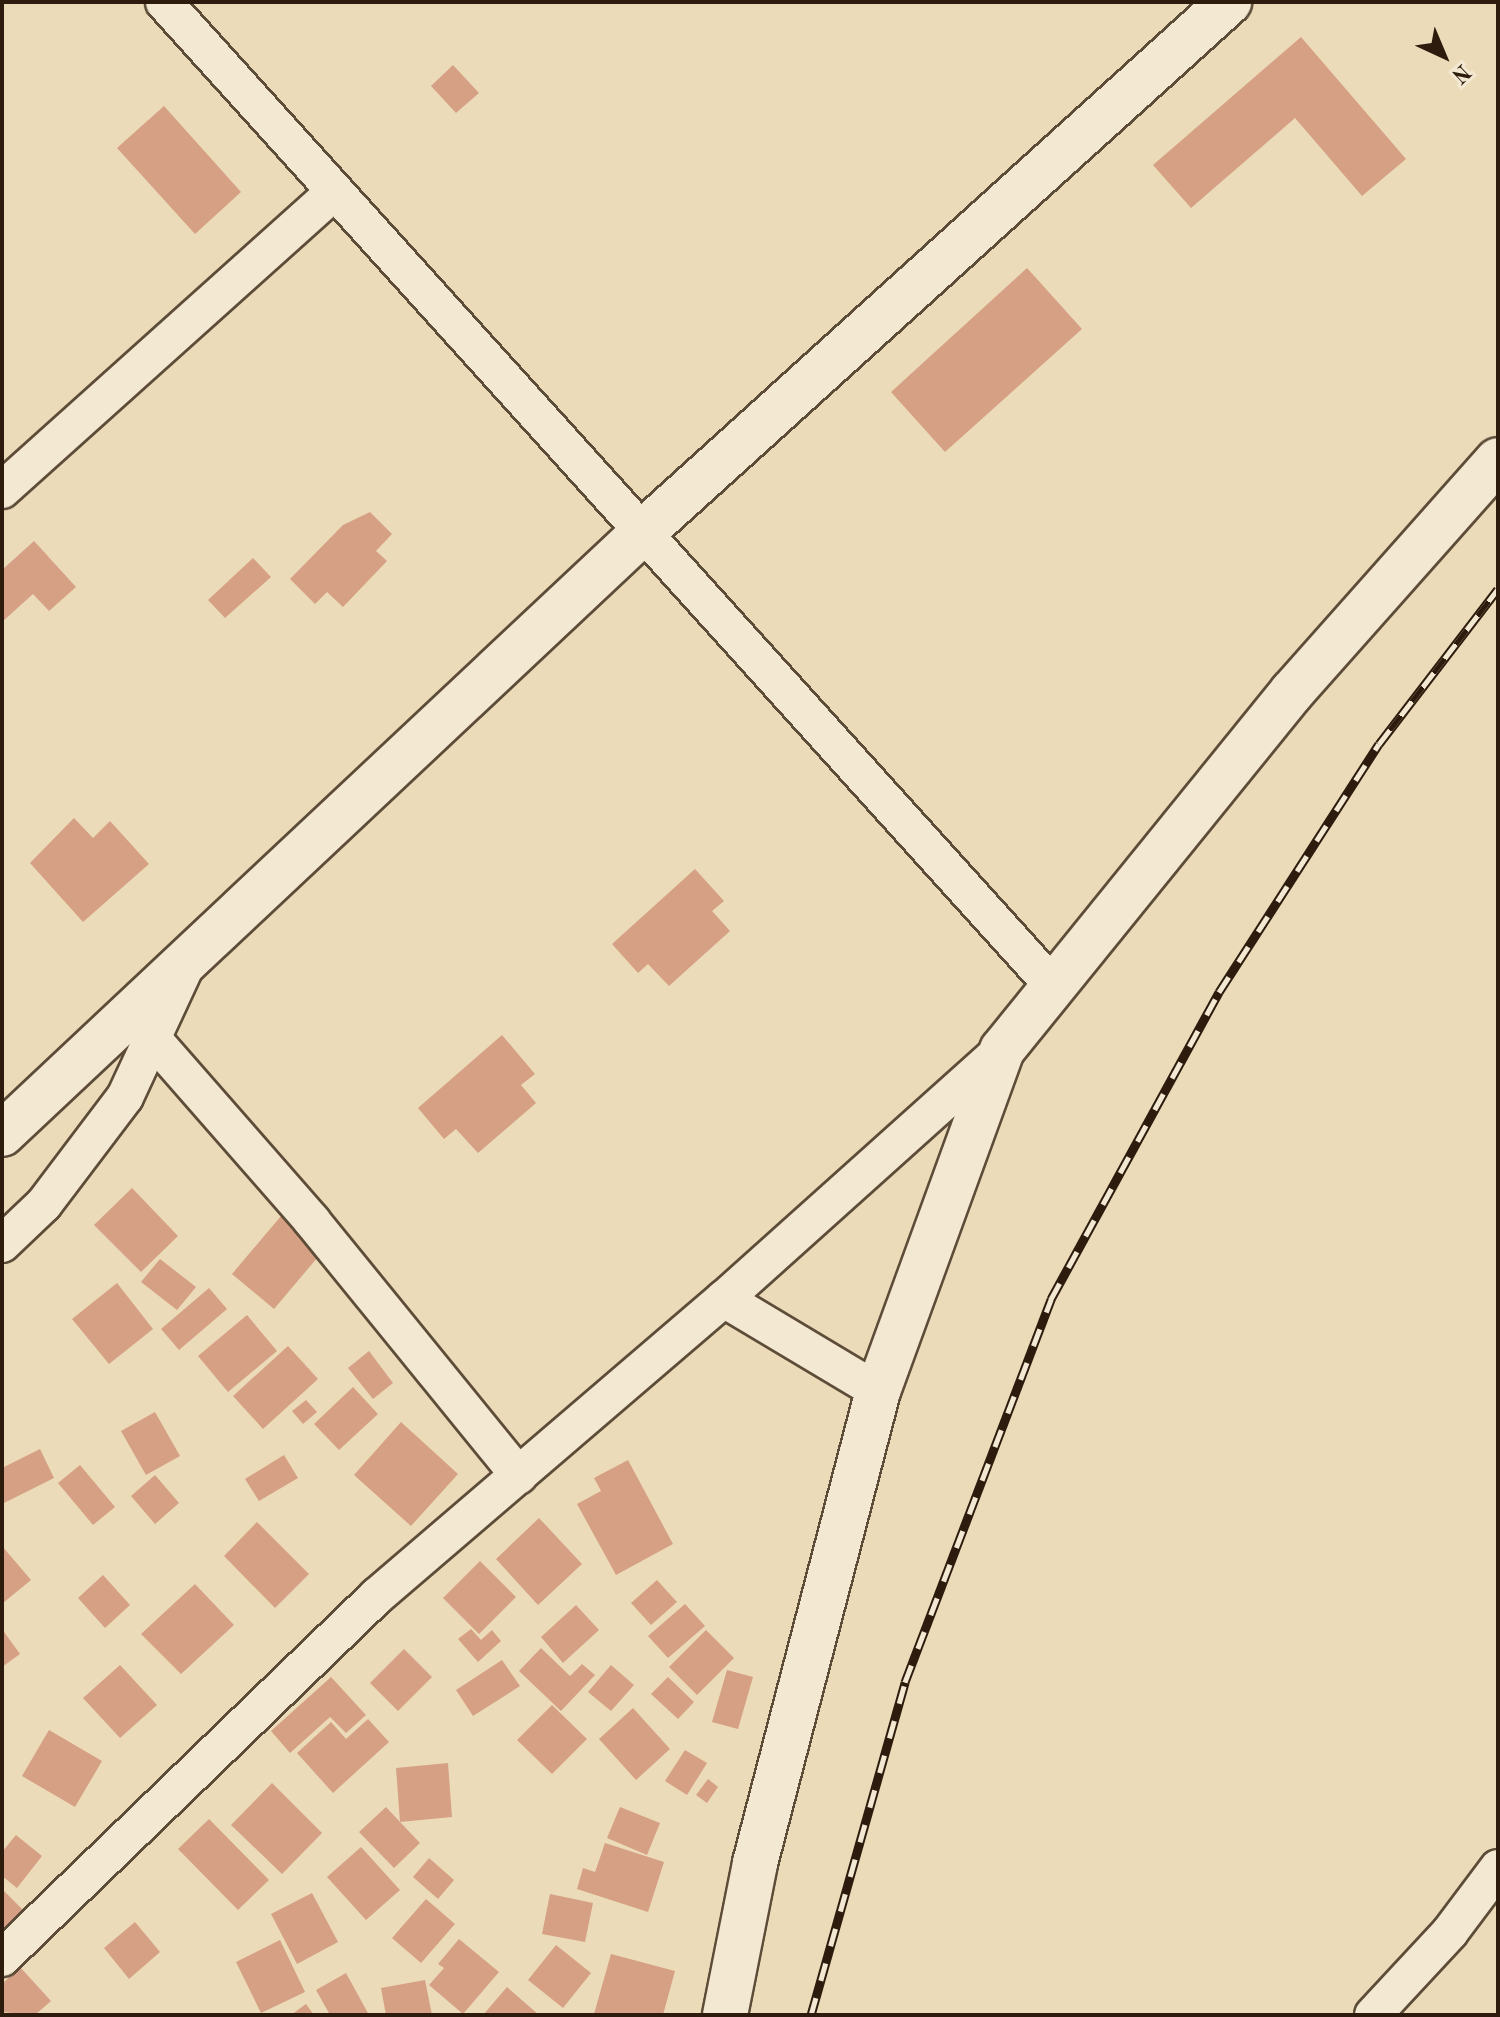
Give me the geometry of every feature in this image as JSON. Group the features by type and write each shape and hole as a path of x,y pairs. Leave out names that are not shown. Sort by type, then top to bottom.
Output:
{"street":[{"path":"164,2 1053,986"},
{"path":"2,1134 642,533 1229,2"},
{"path":"2,490 334,192"},
{"path":"2,1958 377,1596 724,1299 1002,1050 1292,692 1498,460"},
{"path":"2,1244 44,1204 125,1097 191,957"},
{"path":"152,1038 312,1221 519,1476"},
{"path":"725,2015 755,1863 878,1391 1002,1050"},
{"path":"724,1299 878,1391"},
{"path":"1373,2015 1450,1932 1498,1868"}],"building":[{"path":"1301,37 1406,159 1362,196 1295,118 1191,208 1153,165"},
{"path":"453,65 479,93 456,113 431,86"},
{"path":"164,106 241,192 195,234 117,148"},
{"path":"1027,268 1082,329 945,452 891,392"},
{"path":"370,512 392,534 376,551 387,561 343,607 327,592 315,604 290,579 343,525"},
{"path":"34,541 76,587 49,611 33,594 2,622 2,570"},
{"path":"253,558 271,577 225,618 208,600"},
{"path":"74,818 93,838 110,821 149,864 83,922 30,863"},
{"path":"695,869 724,901 712,911 730,931 669,986 648,964 638,973 612,944"},
{"path":"502,1035 535,1074 521,1085 536,1103 478,1153 456,1129 444,1139 418,1108"},
{"path":"132,1188 178,1236 141,1272 94,1225"},
{"path":"281,1216 323,1251 274,1309 232,1274"},
{"path":"160,1259 196,1287 177,1310 141,1282"},
{"path":"117,1283 153,1329 109,1364 72,1319"},
{"path":"209,1288 227,1309 179,1350 161,1329"},
{"path":"247,1315 277,1351 228,1392 198,1356"},
{"path":"288,1346 318,1379 263,1429 233,1396"},
{"path":"369,1351 393,1383 373,1399 348,1368"},
{"path":"353,1387 378,1414 339,1450 314,1424"},
{"path":"306,1400 317,1412 303,1424 292,1411"},
{"path":"155,1412 180,1456 146,1475 121,1431"},
{"path":"401,1422 458,1474 411,1526 354,1475"},
{"path":"40,1449 54,1478 2,1504 2,1468"},
{"path":"284,1455 298,1478 259,1501 245,1479"},
{"path":"628,1460 673,1544 616,1575 577,1504 601,1491 594,1478"},
{"path":"80,1465 115,1507 93,1525 58,1483"},
{"path":"155,1475 179,1503 155,1524 131,1496"},
{"path":"539,1518 582,1564 538,1605 496,1559"},
{"path":"257,1522 309,1574 275,1608 224,1556"},
{"path":"2,1546 31,1580 3,1603 2,1601"},
{"path":"480,1561 516,1597 479,1634 443,1598"},
{"path":"103,1575 130,1605 105,1628 78,1598"},
{"path":"657,1580 677,1602 651,1625 631,1603"},
{"path":"195,1584 234,1625 181,1674 141,1634"},
{"path":"685,1604 705,1626 668,1658 648,1636"},
{"path":"576,1605 599,1630 563,1663 541,1637"},
{"path":"2,1629 20,1654 2,1667"},
{"path":"471,1629 481,1640 492,1630 501,1641 478,1662 458,1639"},
{"path":"706,1630 734,1658 697,1695 669,1667"},
{"path":"541,1648 570,1676 582,1664 595,1675 561,1711 519,1671"},
{"path":"404,1649 432,1677 398,1711 370,1683"},
{"path":"502,1660 520,1686 473,1716 456,1690"},
{"path":"120,1665 157,1705 120,1738 83,1698"},
{"path":"611,1665 634,1685 611,1711 588,1692"},
{"path":"727,1670 753,1677 738,1729 712,1722"},
{"path":"331,1677 366,1715 346,1733 330,1717 290,1753 271,1731"},
{"path":"668,1677 694,1702 678,1719 651,1694"},
{"path":"552,1705 587,1739 552,1774 517,1740"},
{"path":"633,1708 670,1749 636,1780 599,1739"},
{"path":"368,1719 389,1742 333,1793 297,1753 331,1722 346,1739"},
{"path":"49,1730 102,1761 75,1807 22,1776"},
{"path":"685,1750 707,1763 687,1795 665,1781"},
{"path":"448,1763 452,1817 400,1822 396,1768"},
{"path":"708,1779 718,1787 707,1803 696,1795"},
{"path":"272,1783 322,1833 282,1874 231,1825"},
{"path":"386,1807 420,1843 394,1868 359,1832"},
{"path":"620,1807 660,1823 647,1855 607,1838"},
{"path":"209,1819 269,1880 238,1910 178,1849"},
{"path":"16,1835 42,1856 17,1888 2,1876 2,1852"},
{"path":"605,1843 664,1862 648,1912 577,1889 583,1868 595,1872"},
{"path":"361,1847 400,1890 366,1920 327,1877"},
{"path":"429,1858 454,1880 438,1899 413,1877"},
{"path":"2,1889 23,1910 2,1930"},
{"path":"312,1893 338,1942 297,1964 271,1914"},
{"path":"550,1894 593,1903 585,1942 542,1934"},
{"path":"426,1899 455,1924 421,1963 392,1938"},
{"path":"135,1922 160,1952 129,1979 104,1948"},
{"path":"459,1939 499,1972 463,2014 429,1985 444,1968 438,1964"},
{"path":"280,1940 305,1992 261,2013 236,1962"},
{"path":"556,1945 591,1973 563,2008 528,1980"},
{"path":"611,1954 675,1971 663,2015 594,2014"},
{"path":"20,1967 51,2001 35,2015 2,2012 2,1984"},
{"path":"346,1973 369,2015 330,2015 316,1990"},
{"path":"425,1980 432,2015 386,2015 381,1988"},
{"path":"507,1987 539,2015 483,2015"},
{"path":"306,2004 314,2015 291,2015"}],"railway":[{"path":"811,2015 905,1682 1051,1299 1219,992 1379,744 1498,589"}]}
